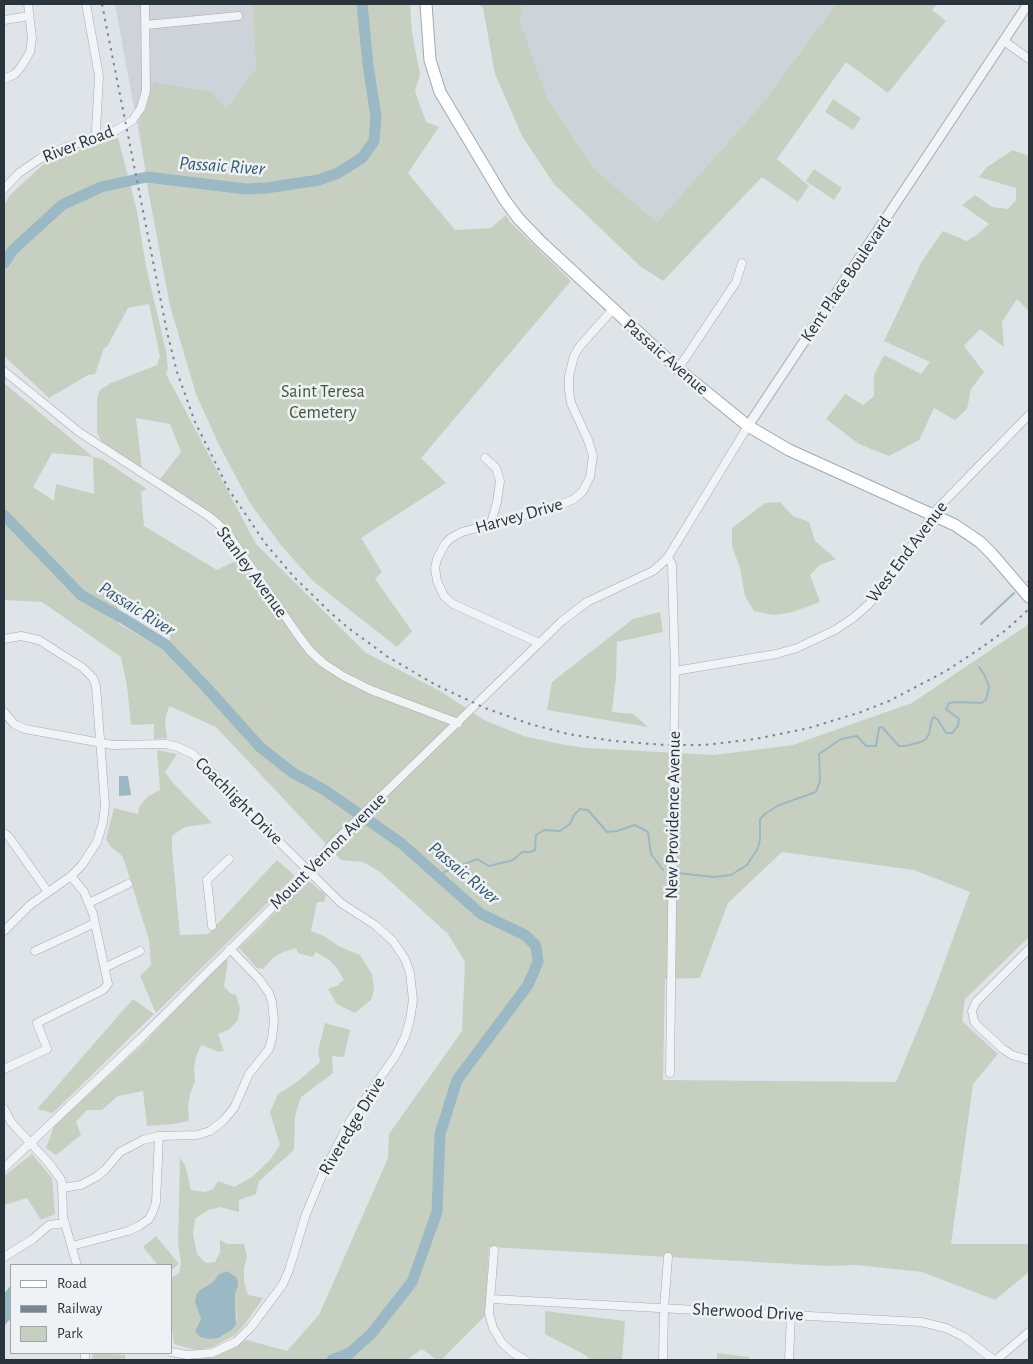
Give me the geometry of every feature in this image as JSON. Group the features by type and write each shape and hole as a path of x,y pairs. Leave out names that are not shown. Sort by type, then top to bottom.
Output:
{"main road":[{"name":"Passaic Avenue","path":"426,4 428,44 436,82 451,112 492,181 524,224 678,369 748,426 781,446 955,525 980,542 1029,597"}],"street":[{"path":"4,80 21,68 30,52 32,38 28,4"},
{"path":"86,4 99,76 97,137"},
{"name":"River Road","path":"4,189 19,173 41,158 66,147 115,131 133,120 141,108 146,91 145,4"},
{"name":"Kent Place Boulevard","path":"668,557 748,426 1028,4"},
{"path":"4,20 29,16"},
{"path":"146,25 238,16"},
{"path":"1004,41 1029,60"},
{"path":"678,369 736,282 742,263"},
{"name":"Harvey Drive","path":"539,643 452,604 440,589 435,568 438,555 445,544 462,532 558,506 579,496 586,487 592,466 592,450 571,403 568,390 569,376 574,356 580,346 613,309"},
{"name":"Stanley Avenue","path":"4,371 79,432 210,516 221,526 298,635 310,651 323,663 343,676 371,690 458,723"},
{"name":"West End Avenue","path":"675,671 776,654 817,640 835,630 869,604 882,590 932,514 1029,415"},
{"path":"485,458 496,468 500,481 491,523"},
{"name":"Mount Vernon Avenue","path":"4,1168 141,1038 308,871 333,843 562,621 587,602 652,571 668,557"},
{"name":"New Providence Avenue","path":"668,557 672,566 675,671 670,1073"},
{"path":"4,639 20,636 34,638 76,663 90,674 96,686 105,805 103,822 94,848 82,865 71,876 24,910 4,931"},
{"name":"Coachlight Drive","path":"4,712 14,724 24,729 120,746 166,744 191,753 308,871"},
{"path":"4,833 9,837 48,892"},
{"path":"212,926 207,880 229,859"},
{"name":"Riveredge Drive","path":"172,1352 197,1355 224,1349 244,1335 278,1291 289,1270 306,1214 324,1170 354,1115 401,1046 410,1020 414,991 410,973 399,949 387,935 341,903 308,871"},
{"path":"4,1069 46,1049 37,1023 103,990 108,981 89,903 84,892 71,876"},
{"path":"89,903 128,884"},
{"path":"35,950 95,923"},
{"path":"62,1188 81,1185 96,1177 105,1170 120,1152 143,1140 159,1136 197,1135 210,1131 223,1121 234,1108 249,1074 269,1047 274,1021 269,993 259,979 230,949"},
{"path":"1029,949 976,1002 972,1011 972,1016 977,1025 1003,1049 1012,1055 1029,1060"},
{"path":"106,967 140,951"},
{"path":"4,1109 11,1122 56,1172 62,1183 65,1223 77,1264"},
{"path":"72,1246 128,1231 149,1219 156,1202 159,1136"},
{"path":"4,1257 33,1239 49,1225 65,1223"},
{"path":"494,1250 489,1313 496,1336 512,1352 525,1360"},
{"path":"664,1360 664,1308 668,1257"},
{"name":"Sherwood Drive","path":"491,1298 907,1320 933,1325 964,1337 995,1360"},
{"path":"789,1360 791,1314"},
{"path":"995,1360 1029,1332"}],"shaded area":[{"path":"115,4 284,4 287,100 146,173"},
{"path":"522,4 836,4 761,105 657,222 592,167 547,97 520,21"}],"green space":[{"name":"Saint Teresa Cemetery","path":"253,4 410,4 412,32 420,75 415,91 426,122 439,127 408,173 455,230 491,228 506,215 510,222 571,281 421,458 446,483 361,538 382,572 375,579 412,631 397,647 313,581 280,544 250,503 219,445 196,394 170,306 148,190 139,124 154,82 212,92 226,109 256,69"},
{"path":"479,4 522,4 520,21 547,97 592,167 657,222 761,105 836,4 937,4 932,10 946,21 888,93 846,62 777,159 809,186 798,202 762,177 663,281 640,266 554,184 522,136 495,74 483,8"},
{"path":"833,99 861,118 853,130 825,112"},
{"path":"118,138 137,211 146,266 166,351 168,369 166,374 256,544 366,653 440,691 486,721 524,736 587,748 714,755 793,745 912,703 1029,624 1029,937 965,999 962,1021 998,1054 973,1084 951,1244 1029,1244 1029,1272 995,1300 922,1272 857,1265 828,1266 489,1247 485,1316 441,1360 437,1360 422,1349 407,1360 198,1360 247,1340 287,1351 319,1315 388,1158 389,1134 462,1031 465,962 448,934 380,872 363,862 341,860 216,727 169,706 165,721 167,738 154,739 154,724 131,725 127,686 121,657 42,602 4,600 4,383 93,457 102,459 147,489 141,492 144,526 217,570 246,556 219,521 157,483 181,452 170,424 136,418 142,468 102,442 97,433 97,398 100,390 111,383 157,365 160,356 149,304 128,308 107,347 104,348 95,374 88,375 49,398 4,356 4,205 10,195 48,160","holes":["52,453 93,457 94,494 56,484 54,501 33,487","118,600 170,632 170,653 119,624","782,852 914,870 970,892 933,993 896,1082 663,1080 665,979 700,978 728,903"]},
{"path":"1013,150 1029,156 1029,309 1017,299 1002,322 1004,347 980,329 964,346 984,372 971,389 967,409 955,420 934,408 919,440 889,456 859,444 826,419 845,394 863,405 874,396 874,375 884,355 921,374 930,362 884,341 922,261 943,231 967,241 989,224 962,205 975,195 992,207 1008,209 1016,200 1016,188 979,177 987,167"},
{"path":"814,169 842,188 834,200 806,181"},
{"path":"780,502 793,516 809,522 815,541 836,559 820,565 810,575 820,602 789,613 773,615 754,611 745,596 740,568 732,546 732,528 765,503"},
{"path":"660,612 663,632 617,642 612,712 633,714 648,727 547,710 552,682 633,619"},
{"path":"157,750 177,754 165,772 174,784 212,823 185,827 172,836 180,935 208,934 277,860 295,876 156,1013 140,976 151,965 149,940 125,863 122,856 110,846 106,839 114,808 138,814 139,807 147,797 160,790"},
{"path":"306,879 326,895 324,902 317,902 311,931 324,936 340,947 360,955 372,974 374,990 371,1000 355,1013 337,1004 328,989 339,985 344,980 337,968 329,960 316,952 313,957 298,953 296,948 283,952 273,958 263,969 257,968 239,948"},
{"path":"224,959 228,961 224,986 230,993 236,995 240,1008 238,1020 230,1029 218,1034 224,1051 219,1052 201,1045 196,1057 195,1082 190,1094 188,1107 189,1121 147,1126 143,1091 118,1096 102,1110 87,1110 76,1122 81,1135 56,1155 46,1148 54,1126 147,1040"},
{"path":"133,999 154,1014 53,1113 37,1109"},
{"path":"325,1023 350,1030 344,1057 332,1056 333,1073 301,1097 295,1116 294,1150 259,1181 256,1194 239,1200 239,1212 220,1207 208,1210 195,1219 193,1234 197,1254 206,1263 215,1262 220,1252 220,1240 228,1244 244,1244 247,1257 244,1269 244,1282 248,1295 263,1298 235,1335 213,1347 195,1350 174,1344 172,1329 172,1277 179,1273 181,1262 178,1243 180,1158 185,1165 191,1190 205,1192 213,1189 218,1181 234,1187 252,1177 270,1160 280,1145 270,1112 278,1094 297,1082 320,1062 318,1051","holes":["227,1271 236,1277 238,1283 235,1294 237,1320 230,1331 224,1335 208,1339 204,1338 195,1331 201,1319 195,1297 200,1290 213,1282 219,1274"]},
{"path":"32,1154 52,1178 55,1214 41,1220 27,1198 4,1205 4,1176"},
{"path":"156,1236 179,1264 172,1269 172,1264 157,1264 143,1247"},
{"path":"545,1311 625,1321 622,1360 591,1360 545,1334"},
{"path":"717,1353 749,1357 749,1360 717,1360"},
{"path":"93,1354 125,1355 125,1360 92,1360"}],"water":[{"path":"119,776 128,776 131,795 119,796"},
{"path":"227,1271 236,1277 238,1281 235,1294 236,1325 218,1338 208,1339 200,1337 195,1331 201,1319 195,1302 196,1295 200,1290 213,1282 219,1274"},
{"path":"10,1286 10,1319 4,1326 4,1294"}],"waterway":[{"name":"Passaic River","path":"4,263 13,250 62,205 101,187 147,177 246,189 266,188 319,180 338,173 362,158 374,141 376,117 368,65 362,4"},
{"name":"Passaic River","path":"4,515 81,595 166,645 260,747 293,773 323,789 401,843 481,914 525,935 536,946 538,962 528,985 457,1080 440,1134 437,1212 412,1282 371,1334 350,1353 332,1360"},
{"path":"981,624 1014,593"},
{"path":"677,873 714,877 731,875 747,865 758,848 760,819 779,805 816,792 820,781 819,754 841,739 857,736 866,746 876,746 879,728 882,727 899,746 905,746 926,739 934,717 946,733 952,733 958,726 959,719 946,709 949,703 981,703 986,700 989,687 979,667"},
{"path":"437,875 477,859 489,866 513,860 522,852 535,850 536,835 544,830 560,831 570,824 574,815 580,809 588,810 607,832 635,825 648,832 651,854 663,870"}],"railway":[{"path":"102,4 167,332 177,372 195,422 229,490 265,543 294,577 331,613 388,657 436,685 485,708 530,724 568,734 614,741 665,745 704,745 756,739 809,728 889,701 946,671 978,650 1006,630 1029,609"}]}
